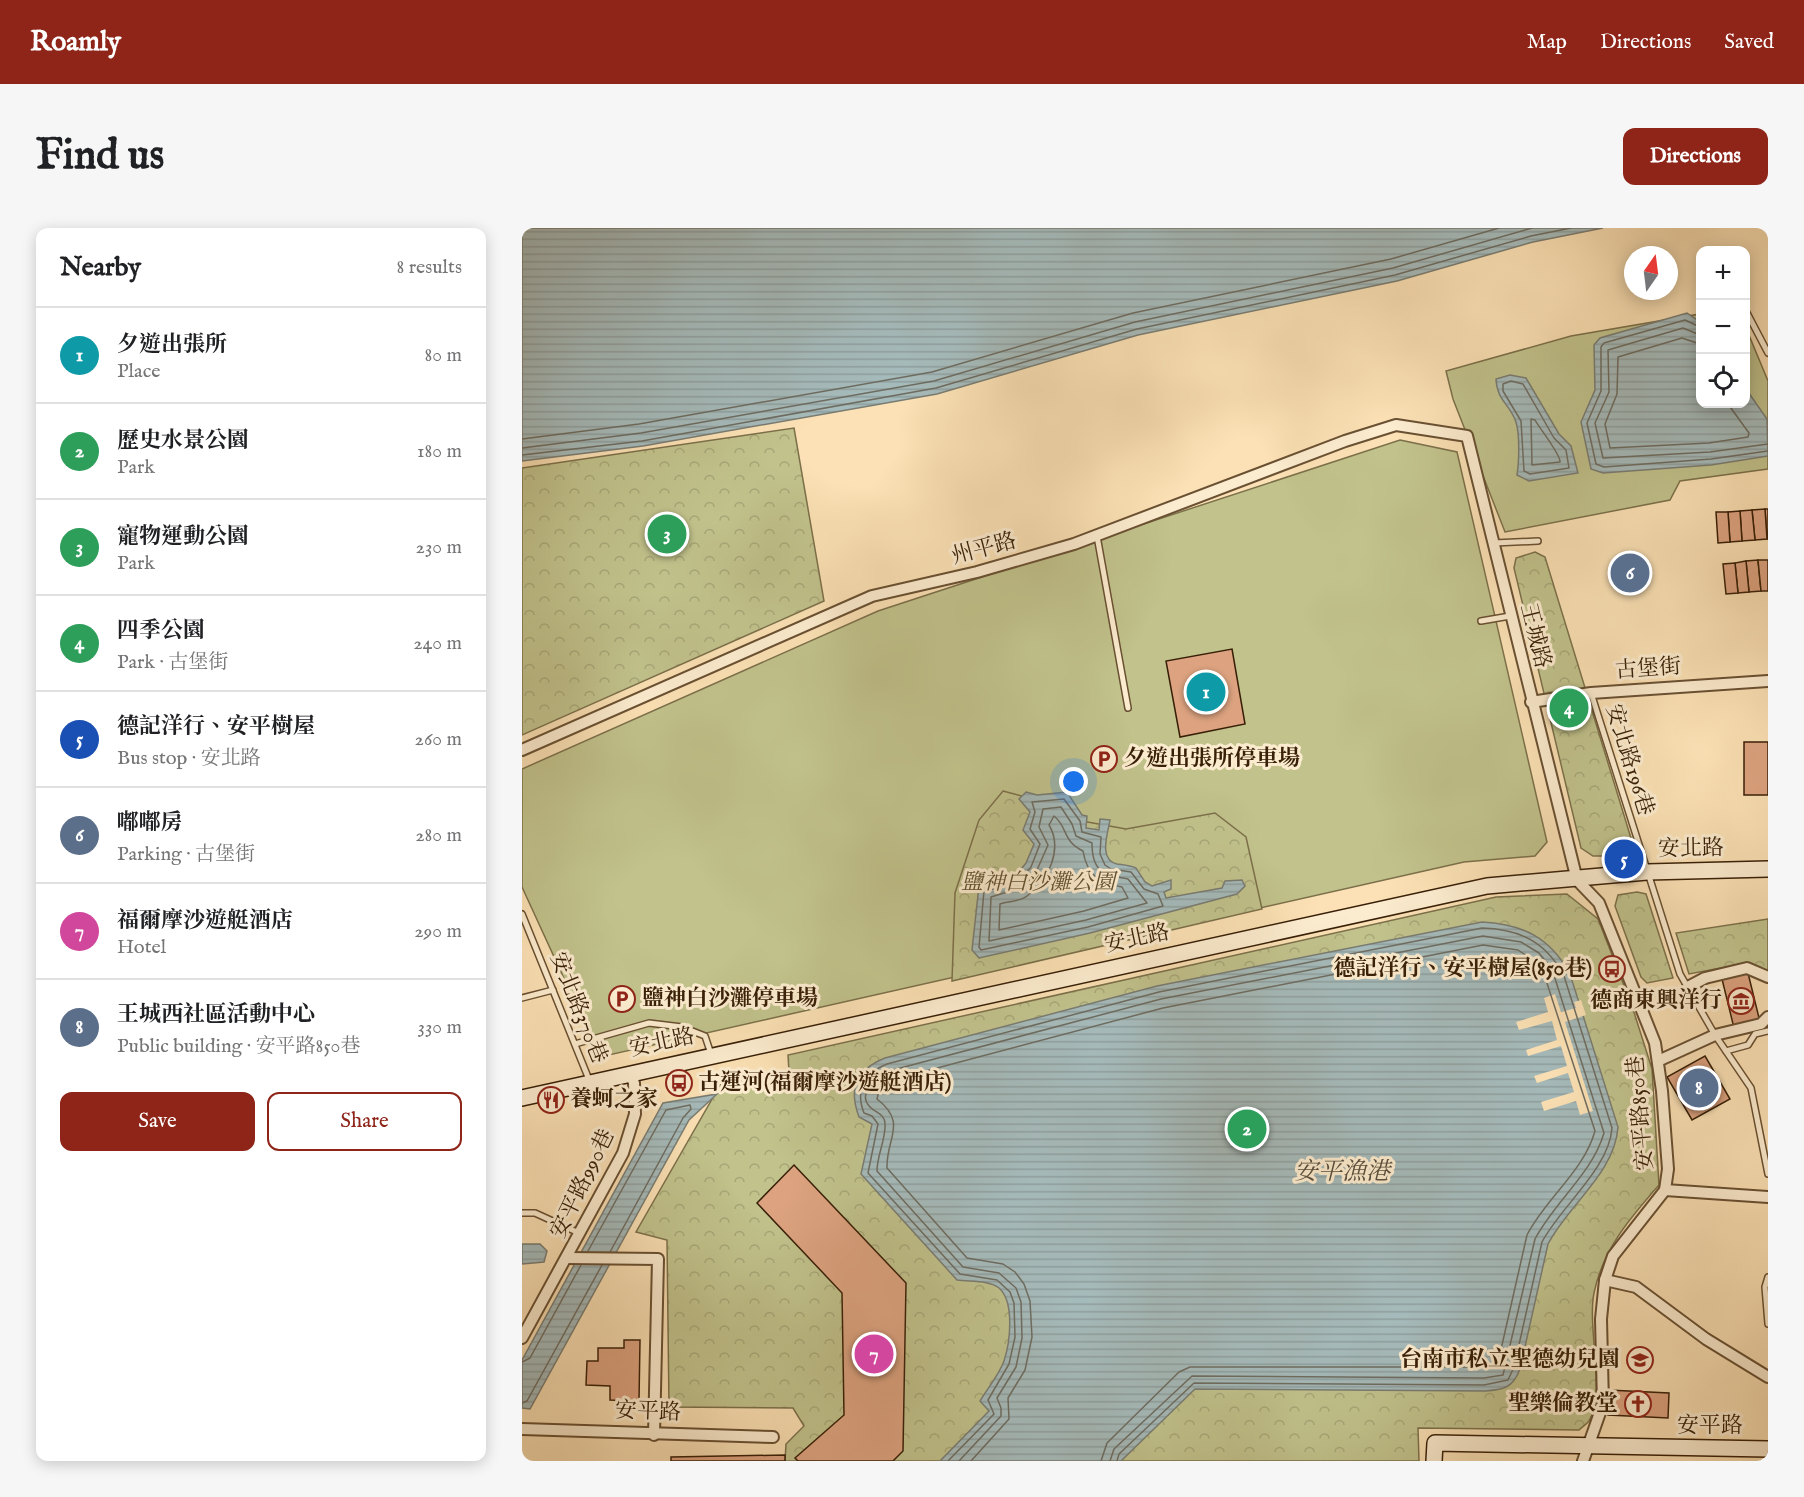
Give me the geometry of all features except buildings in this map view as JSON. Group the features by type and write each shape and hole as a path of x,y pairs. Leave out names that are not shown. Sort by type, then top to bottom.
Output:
{"street":[{"name":"州平路","path":"522,750 872,597 977,572 1097,536 1345,441 1396,425 1467,436"},
{"name":"王城路","path":"1467,436 1531,702 1577,880"},
{"name":"古堡街","path":"1531,702 1591,693 1768,681"},
{"name":"安北路","path":"522,1098 1487,886 1577,880 1647,872 1768,870"},
{"name":"安平路850巷","path":"1577,880 1599,903 1655,1043 1668,1169 1665,1190 1613,1256 1605,1280 1601,1320 1603,1404 1585,1454"},
{"path":"1688,987 1705,978 1747,969 1768,977"},
{"path":"1658,1061 1715,1035 1761,1024 1768,1017"},
{"name":"安平路990巷","path":"522,1338 568,1258 623,1153 631,1130 635,1101 634,1083 630,1073"},
{"path":"1665,1190 1768,1197"},
{"path":"568,1258 658,1259 654,1435"},
{"path":"1605,1280 1636,1287 1706,1339 1767,1373"},
{"name":"安平路","path":"522,1429 773,1437"},
{"name":"安平路","path":"1434,1461 1435,1443 1585,1454 1768,1449"}],"lane":[{"path":"1750,319 1768,353"},
{"path":"1097,536 1128,708"},
{"path":"1492,543 1538,541"},
{"path":"1480,621 1510,616"},
{"name":"安北路196巷","path":"1591,693 1680,974 1715,1035 1751,1088 1768,1174"},
{"name":"安北路370巷","path":"522,915 591,1082"},
{"path":"522,998 553,990"},
{"path":"575,1044 649,1023 682,1027 705,1035 712,1055"},
{"path":"1726,1051 1748,1045 1755,1034 1768,1031"},
{"path":"522,1213 535,1213 580,1234"},
{"path":"1768,1277 1765,1287 1768,1324"}],"green space":[{"path":"1696,315 1696,408 1750,408 1750,338 1768,381 1768,469 1680,481 1670,500 1505,532 1453,399 1446,371 1571,336"},
{"path":"794,428 824,601 522,735 522,468"},
{"path":"1400,440 1457,452 1547,842 1535,856 1464,862 600,1057 522,887 522,769 878,611"},
{"path":"1535,552 1545,557 1634,848 1630,856 1593,856 1581,848 1514,568 1516,558"},
{"name":"鹽神白沙灘公園","path":"1003,791 1036,800 1082,821 1126,829 1215,813 1246,837 1262,909 952,981 955,893 979,820"},
{"path":"1637,892 1646,894 1673,978 1647,983 1641,977 1615,906 1618,895"},
{"name":"安平漁港","path":"1567,894 1598,919 1632,1006 1652,1069 1659,1185 1619,1235 1598,1277 1592,1307 1596,1394 1594,1409 1589,1421 1579,1430 1418,1428 1419,1461 785,1461 786,1444 804,1426 793,1408 669,1407 667,1240 636,1232 723,1080 789,1072 788,1055 1496,897"},
{"path":"1768,919 1768,971 1748,963 1689,974 1676,933"}],"water":[{"path":"522,228 1603,228 1533,242 1397,281 1138,335 937,394 643,446 522,461"},
{"path":"1687,313 1696,319 1696,408 1750,408 1750,395 1767,419 1768,456 1711,465 1603,473 1591,469 1581,422 1595,390 1594,345 1600,338"},
{"path":"1510,375 1526,378 1559,434 1571,446 1578,473 1529,481 1517,475 1519,448 1516,422 1501,398 1496,379"},
{"path":"1026,792 1037,795 1067,792 1082,815 1087,816 1086,828 1099,830 1100,819 1110,820 1106,839 1108,857 1117,864 1136,868 1145,882 1152,886 1171,880 1171,889 1164,892 1166,898 1222,888 1225,881 1242,880 1245,886 1237,894 1090,933 979,958 972,950 979,886 1014,878 1026,863 1034,844 1023,830 1030,812 1019,799"},
{"name":"安平漁港","path":"1482,922 1510,926 1534,935 1562,961 1570,974 1618,1127 1609,1159 1548,1244 1520,1369 1511,1384 1502,1389 1485,1391 1195,1389 1121,1461 940,1461 989,1411 980,1401 1004,1361 1009,1334 1009,1313 1004,1294 995,1285 957,1280 861,1174 872,1124 859,1117 854,1097 857,1081 867,1068 885,1058 1157,986"},
{"path":"717,1094 689,1120 530,1409 522,1408 522,1360 663,1103"},
{"path":"522,1244 540,1244 547,1251 544,1262 522,1264"}],"pier":[{"path":"1555,994 1561,1012 1576,1008 1574,1002 1581,1000 1586,1015 1565,1022 1593,1111 1580,1115 1576,1101 1544,1111 1541,1102 1574,1092 1568,1073 1537,1083 1534,1076 1567,1066 1561,1046 1528,1056 1526,1050 1557,1040 1552,1021 1519,1030 1516,1022 1548,1012 1544,998"}],"place":[{"name":"寵物運動公園","path":"667,534"},
{"name":"嘟嘟房","path":"1630,573"},
{"name":"夕遊出張所","path":"1206,692"},
{"name":"四季公園","path":"1569,708"},
{"name":"夕遊出張所停車場","path":"1104,759"},
{"name":"德記洋行、安平樹屋","path":"1624,859"},
{"name":"德記洋行、安平樹屋(850巷)","path":"1612,969"},
{"name":"鹽神白沙灘停車場","path":"622,999"},
{"name":"德商東興洋行","path":"1741,1001"},
{"name":"古運河(福爾摩沙遊艇酒店)","path":"679,1083"},
{"name":"王城西社區活動中心","path":"1699,1088"},
{"name":"養蚵之家","path":"551,1100"},
{"name":"歷史水景公園","path":"1247,1129"},
{"name":"福爾摩沙遊艇酒店","path":"874,1354"},
{"name":"台南市私立聖德幼兒園","path":"1640,1360"},
{"name":"聖樂倫教堂","path":"1638,1404"}]}
